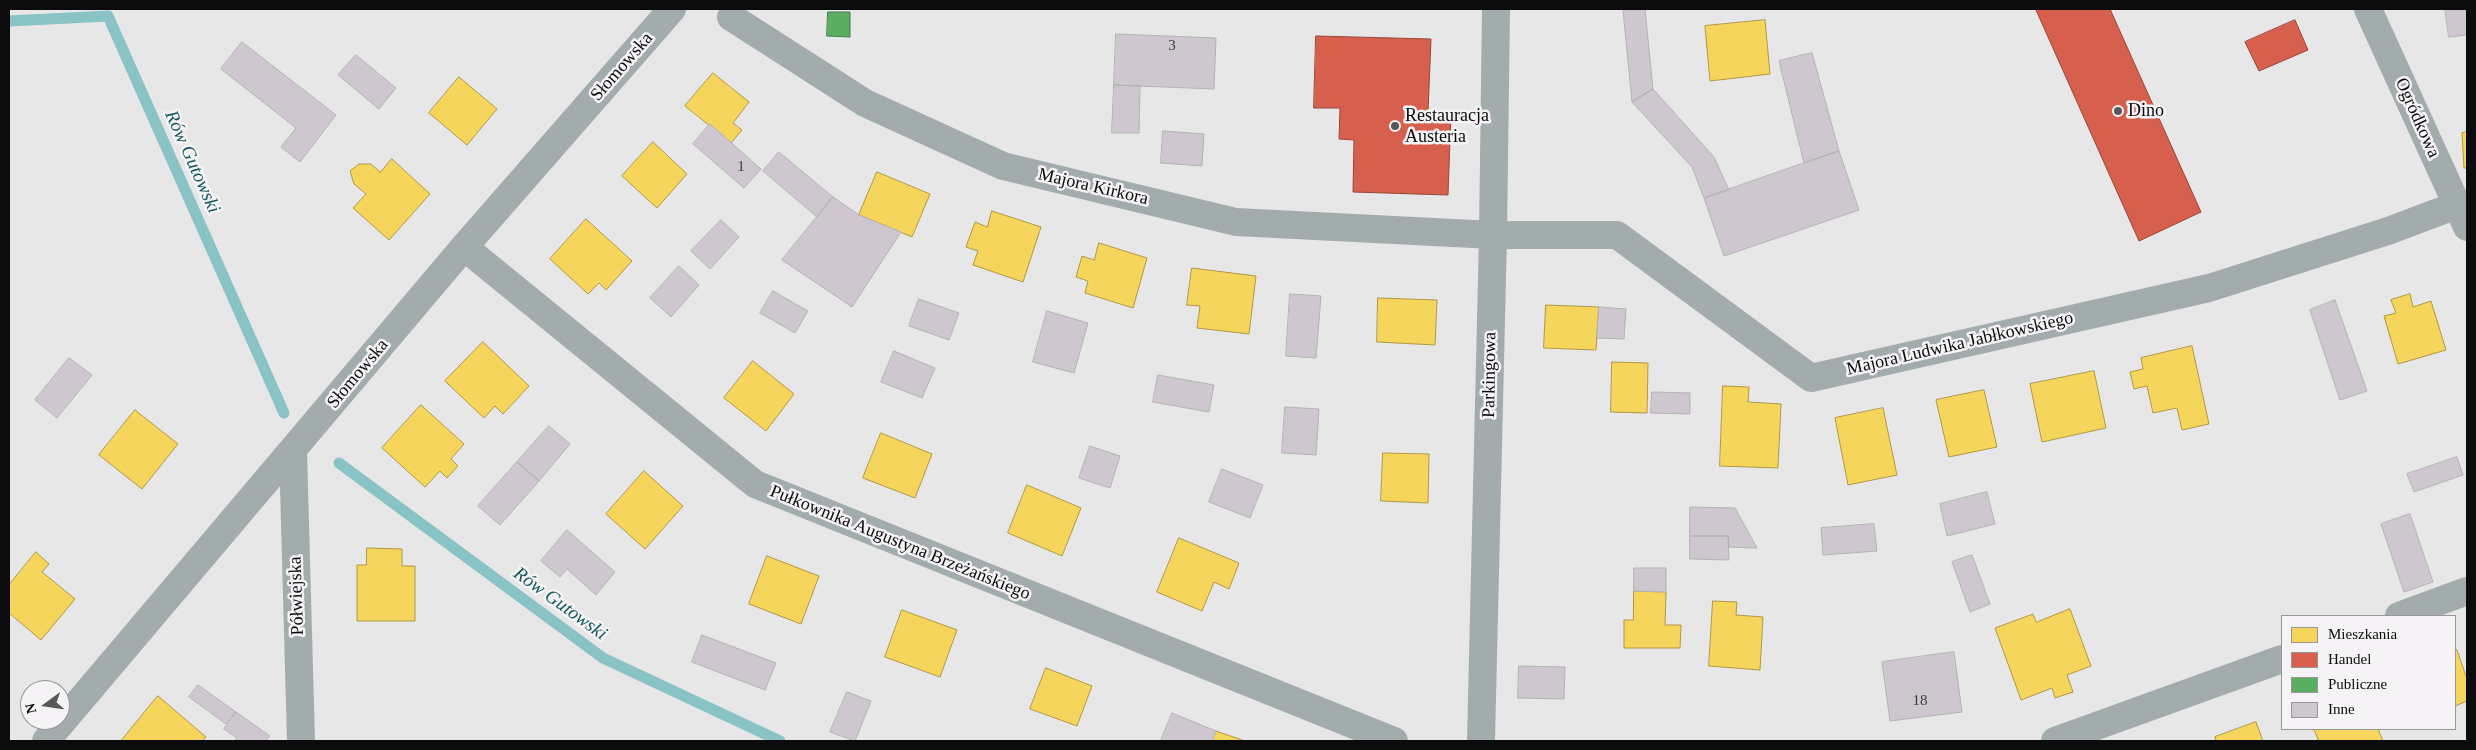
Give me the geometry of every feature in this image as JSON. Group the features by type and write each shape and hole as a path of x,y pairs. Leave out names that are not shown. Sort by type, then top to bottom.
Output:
{"street":[{"name":"Słomowska","path":"46,741 464,247 672,9"},
{"name":"Parkingowa","path":"1481,741 1493,235 1496,9"},
{"name":"Ogródkowa","path":"2368,9 2462,216"},
{"name":"Majora Kirkora","path":"730,17 865,103 1003,166 1236,222 1493,235"},
{"name":"Majora Ludwika Jabłkowskiego","path":"1493,235 1617,235 1811,378 2209,288 2388,232 2462,216"},
{"name":"Pułkownika Augustyna Brzeżańskiego","path":"464,247 755,484 1394,741"},
{"name":"Półwiejska","path":"293,451 301,741"},
{"path":"2402,615 2467,591"},
{"path":"2055,741 2281,659"}],"building: Mieszkania":[{"path":"1765,20 1770,74 1710,81 1705,26"},
{"path":"713,73 749,102 733,123 742,130 731,143 685,106"},
{"path":"459,77 497,109 467,145 429,113"},
{"path":"2467,132 2467,168 2464,168 2462,133"},
{"path":"653,142 687,174 657,208 622,176"},
{"path":"392,159 430,194 389,240 353,208 366,194 354,184 350,171 359,164 371,164 380,172"},
{"path":"877,172 930,194 912,237 859,215"},
{"path":"992,211 1041,227 1023,282 973,265 978,251 966,247 975,222 987,227"},
{"path":"586,219 632,261 606,290 599,283 588,294 550,259"},
{"path":"1099,243 1147,258 1133,308 1085,293 1088,281 1076,277 1082,256 1094,260"},
{"path":"1192,268 1256,276 1249,334 1197,328 1200,306 1187,305"},
{"path":"2410,294 2413,307 2431,301 2446,350 2398,364 2384,316 2396,313 2391,300"},
{"path":"1378,298 1437,300 1435,345 1377,342"},
{"path":"1546,305 1599,307 1596,350 1544,348"},
{"path":"483,342 529,386 503,414 495,406 484,418 445,381"},
{"path":"2192,346 2209,424 2182,430 2177,408 2153,413 2147,386 2134,389 2130,372 2143,369 2141,358"},
{"path":"753,361 794,394 766,431 724,398"},
{"path":"1612,362 1648,363 1647,413 1611,412"},
{"path":"2094,371 2106,428 2042,442 2030,384"},
{"path":"1723,386 1749,387 1748,402 1781,404 1778,468 1720,466"},
{"path":"1984,390 1997,447 1949,457 1936,400"},
{"path":"421,405 464,444 451,459 458,466 447,478 440,471 425,487 382,448"},
{"path":"1883,408 1897,475 1848,485 1835,418"},
{"path":"135,410 178,444 142,489 99,455"},
{"path":"881,433 932,454 915,498 863,478"},
{"path":"1383,453 1429,454 1428,503 1381,501"},
{"path":"644,471 683,506 645,549 606,514"},
{"path":"1027,485 1081,508 1062,556 1008,533"},
{"path":"1179,538 1239,563 1229,589 1214,582 1202,611 1157,592"},
{"path":"367,548 402,549 402,566 415,566 415,621 357,621 357,565 366,565"},
{"path":"36,552 49,564 42,572 75,599 41,640 9,613 9,585"},
{"path":"767,556 819,576 801,624 749,604"},
{"path":"1634,591 1666,592 1665,625 1681,625 1680,648 1624,648 1624,620 1633,620"},
{"path":"1713,601 1737,602 1736,615 1763,617 1760,670 1709,666"},
{"path":"2070,609 2091,666 2067,675 2073,692 2055,698 2052,688 2021,700 1995,628 2033,614 2036,622"},
{"path":"902,610 957,630 940,677 885,657"},
{"path":"2456,650 2467,679 2467,701 2456,706"},
{"path":"1046,668 1092,686 1077,726 1030,709"},
{"path":"158,696 206,737 202,741 121,741"},
{"path":"2256,722 2263,741 2216,741 2215,737"},
{"path":"2314,730 2378,730 2383,741 2314,741 2318,740"},
{"path":"1216,731 1245,741 1212,741"}],"building: Handel":[{"name":"Dino","path":"2110,9 2201,212 2139,241 2036,10"},
{"path":"2295,20 2308,50 2259,71 2245,42"},
{"name":"Restauracja Austeria","path":"1316,36 1431,39 1428,112 1451,112 1448,195 1353,192 1354,140 1339,139 1340,108 1314,108"}],"building: Publiczne":[{"path":"828,12 850,12 850,37 827,36"}],"building: Inne":[{"path":"1645,9 1653,89 1632,102 1623,10"},
{"path":"2445,9 2467,9 2467,35 2449,37"},
{"path":"1116,34 1216,38 1214,89 1114,85"},
{"path":"242,42 336,115 300,162 281,147 296,128 221,69"},
{"path":"1812,53 1839,151 1804,163 1779,61"},
{"path":"356,55 396,88 379,109 338,75"},
{"path":"1114,85 1140,86 1139,133 1112,133"},
{"path":"1653,89 1714,157 1729,190 1704,198 1692,167 1632,102"},
{"path":"710,124 761,169 744,188 693,144"},
{"path":"1163,131 1204,134 1202,166 1161,163"},
{"path":"1839,151 1859,210 1724,256 1704,198"},
{"path":"779,152 833,197 817,217 763,171"},
{"path":"833,197 859,215 901,232 852,307 782,260"},
{"path":"721,220 739,237 710,269 691,251"},
{"path":"679,266 699,285 671,317 650,298"},
{"path":"773,291 808,311 795,333 760,313"},
{"path":"1290,294 1321,296 1316,358 1286,356"},
{"path":"919,299 959,313 949,340 909,326"},
{"path":"2335,300 2367,391 2340,400 2310,310"},
{"path":"1599,307 1626,309 1624,339 1597,338"},
{"path":"1047,311 1088,323 1074,373 1033,362"},
{"path":"894,351 935,368 922,398 881,382"},
{"path":"69,358 92,375 57,418 35,400"},
{"path":"1158,375 1214,385 1209,412 1153,402"},
{"path":"1652,392 1690,393 1690,414 1651,413"},
{"path":"1285,407 1319,409 1316,455 1282,453"},
{"path":"549,426 570,444 539,481 517,462"},
{"path":"1090,446 1120,456 1110,488 1079,478"},
{"path":"2457,457 2463,475 2414,492 2407,474"},
{"path":"517,462 539,481 500,525 478,506"},
{"path":"1222,469 1263,485 1250,518 1209,502"},
{"path":"1987,492 1995,524 1947,536 1940,504"},
{"path":"1690,507 1735,508 1757,548 1729,547 1728,536 1690,536"},
{"path":"2410,514 2433,582 2404,592 2381,524"},
{"path":"1874,524 1877,551 1823,555 1821,528"},
{"path":"567,530 615,572 596,595 567,569 560,577 541,561"},
{"path":"1690,536 1728,536 1729,560 1690,559"},
{"path":"1972,555 1990,604 1970,612 1952,562"},
{"path":"1634,568 1666,568 1666,592 1634,591"},
{"path":"702,635 776,663 765,690 692,662"},
{"path":"1954,652 1962,712 1890,721 1882,662"},
{"path":"1519,666 1565,667 1564,699 1518,698"},
{"path":"198,685 236,712 226,724 189,697"},
{"path":"847,692 871,701 855,741 830,732"},
{"path":"236,712 270,736 266,741 234,741 237,738 224,729"},
{"path":"1172,713 1216,731 1212,741 1161,741"}],"waterway":[{"name":"Rów Gutowski","path":"9,21 108,16 284,413"},
{"name":"Rów Gutowski","path":"339,463 603,658 780,741"}],"place":[{"name":"Dino","path":"2118,111"},
{"name":"Restauracja Austeria","path":"1395,126"}]}
